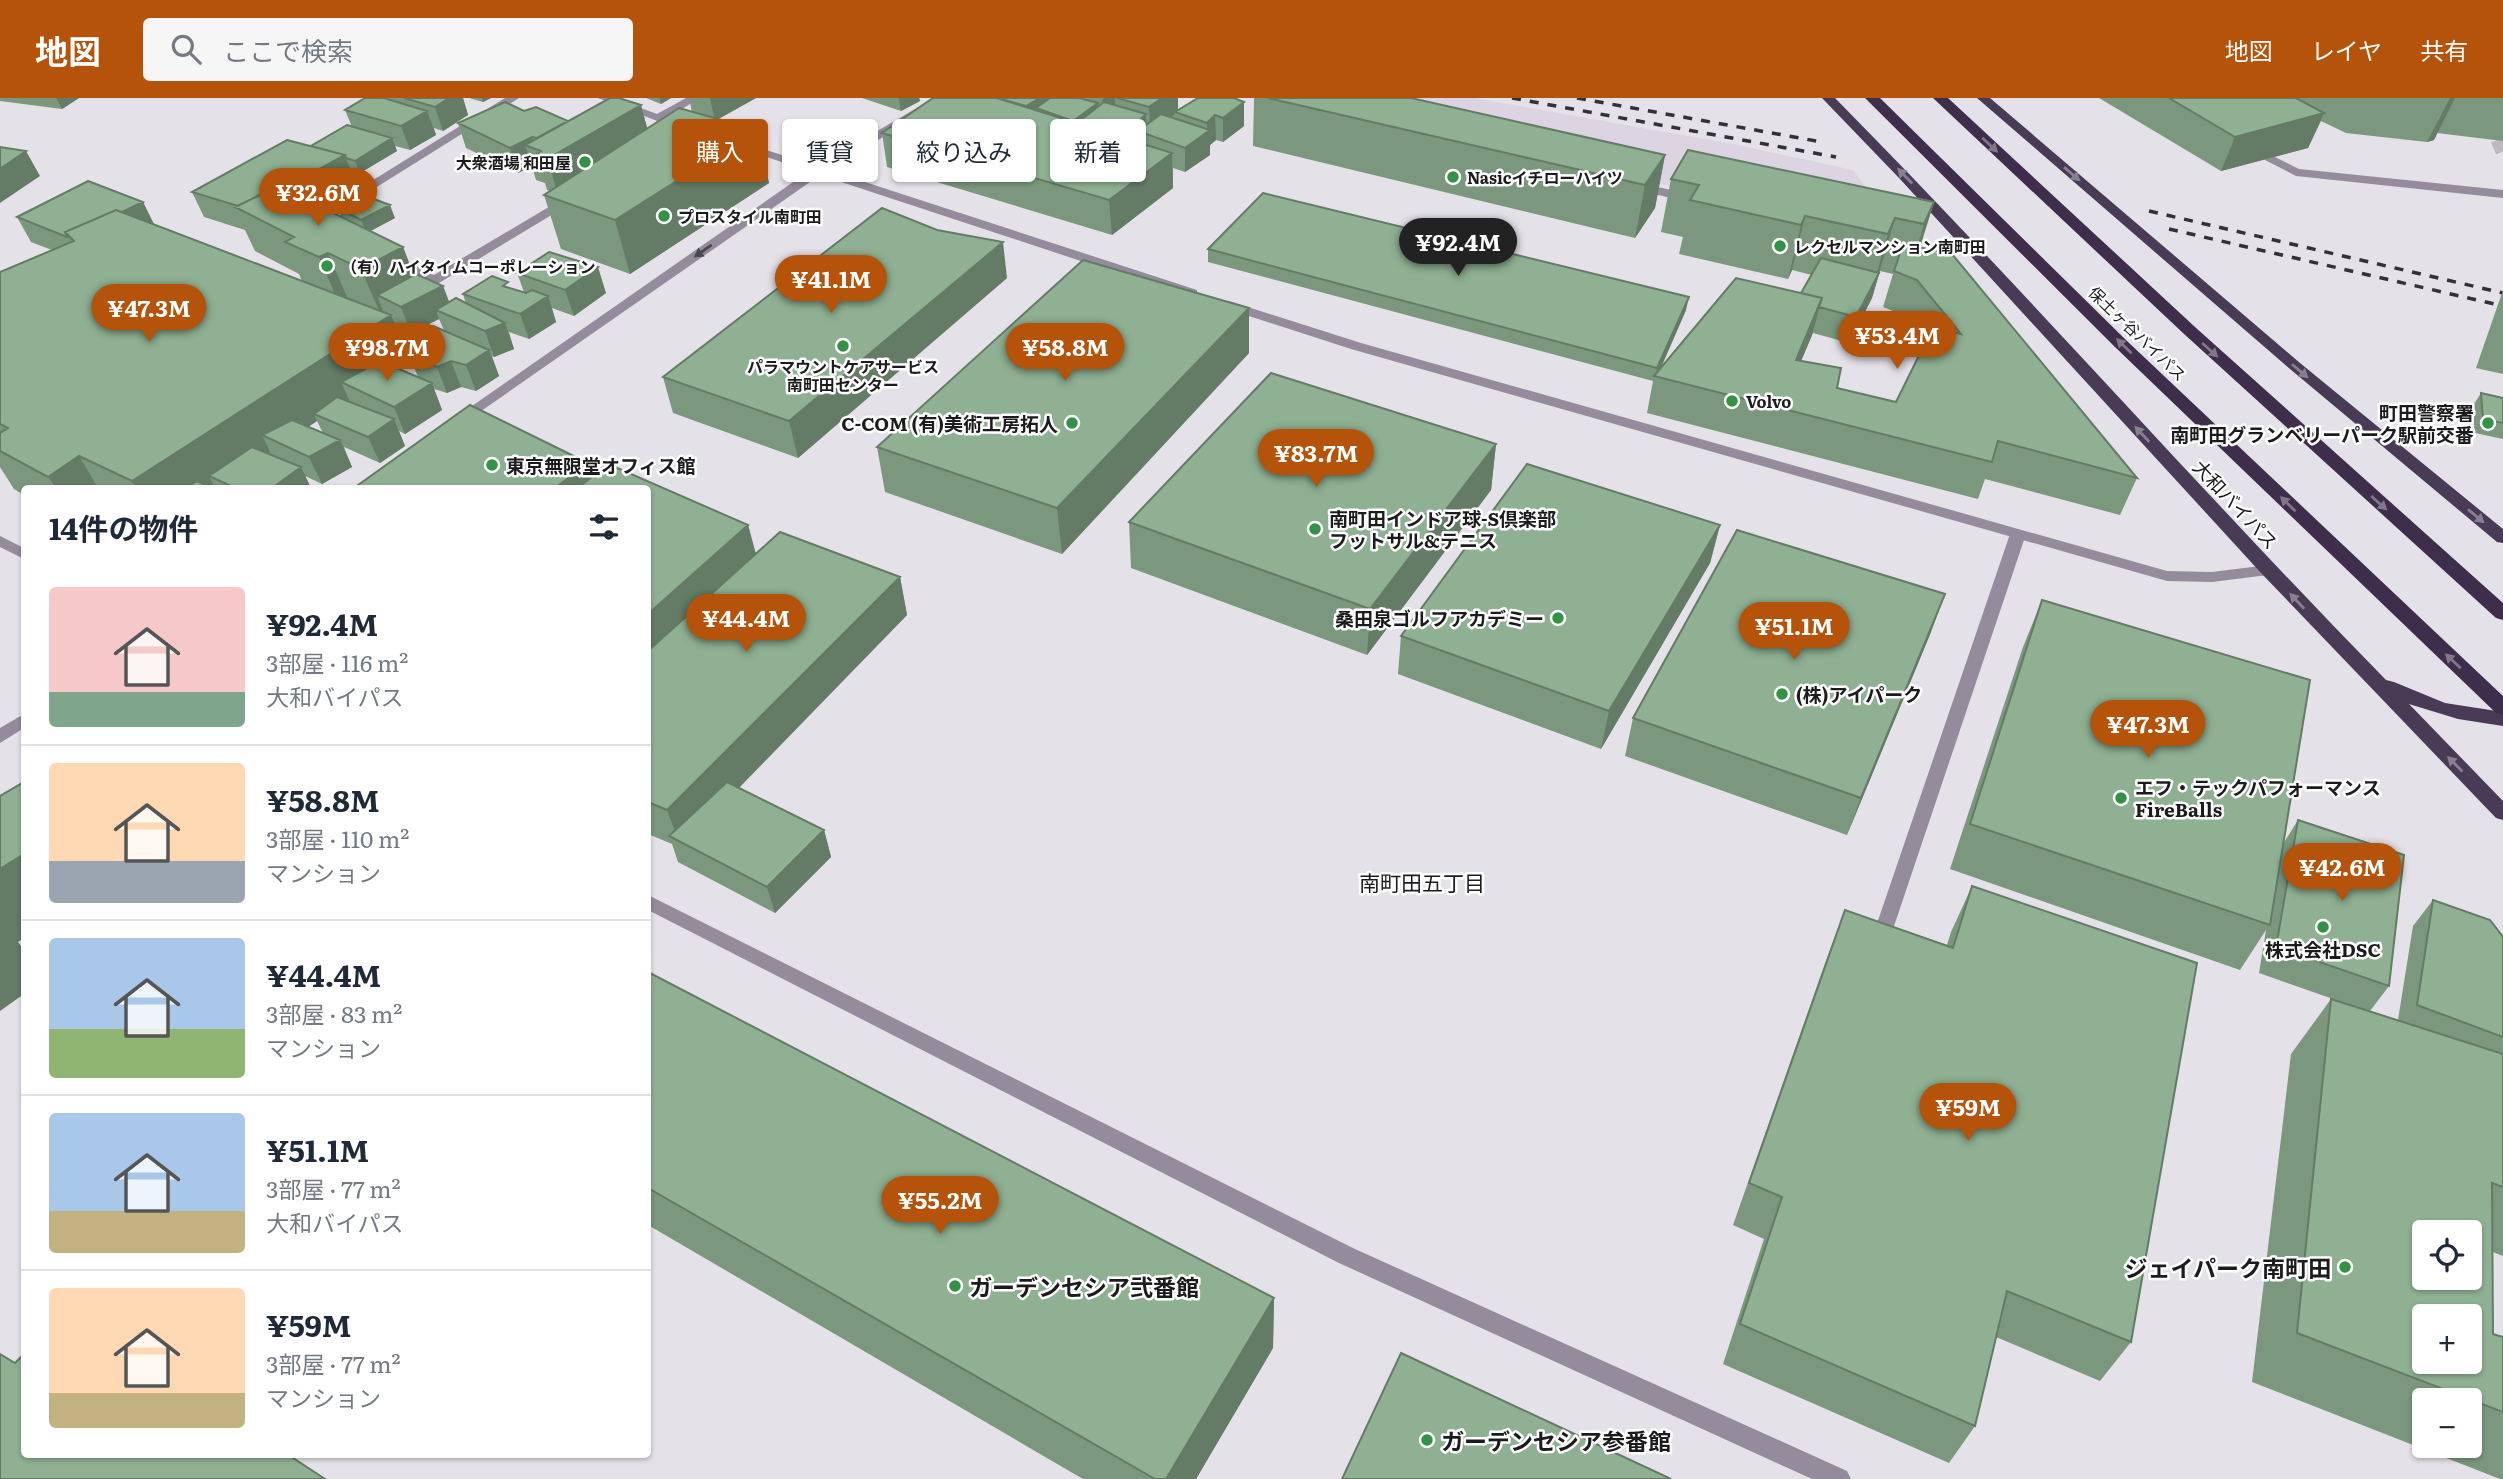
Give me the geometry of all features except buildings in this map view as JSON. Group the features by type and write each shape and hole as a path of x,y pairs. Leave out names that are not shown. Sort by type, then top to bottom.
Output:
{"highway":[{"name":"大和バイパス","path":"1828,98 1905,176 2365,673 2503,813"},
{"name":"保土ヶ谷バイパス","path":"1872,98 2121,344 2503,708"},
{"name":"保土ヶ谷バイパス","path":"1941,98 2189,330 2503,614"},
{"path":"1983,98 2295,366 2503,538"},
{"path":"2365,673 2416,700 2464,716 2503,719"}],"street":[{"path":"339,232 315,220 513,98"},
{"path":"604,98 672,126"},
{"path":"657,118 694,98"},
{"path":"878,135 942,98"},
{"path":"2269,158 2296,172 2503,194"},
{"path":"452,425 802,182"},
{"path":"856,182 1356,346 2167,576 2212,577 2268,570"},
{"path":"1626,184 1680,196"},
{"path":"375,250 435,280 578,194"},
{"path":"1877,951 2018,534"},
{"path":"0,541 21,552"},
{"path":"0,737 21,722"},
{"path":"651,904 1347,1256 1839,1479"}],"shaded area":[{"path":"1318,98 1474,98 1733,144 1853,170 1905,240 1429,130"}],"tunnel":[{"path":"2497,140 2503,154"}],"railway":[{"path":"1512,98 1836,157"},
{"path":"1577,98 1822,142"},
{"path":"2149,211 2503,293"},
{"path":"2169,229 2503,306"}],"place":[{"name":"大衆酒場 和田屋","path":"585,162"},
{"name":"Nasicイチローハイツ","path":"1453,177"},
{"name":"プロスタイル南町田","path":"664,216"},
{"name":"レクセルマンション南町田","path":"1780,246"},
{"name":"（有）ハイタイムコーポレーション","path":"327,266"},
{"name":"パラマウントケアサービス 南町田センター","path":"843,346"},
{"name":"Volvo","path":"1732,401"},
{"name":"C-COM (有)美術工房拓人","path":"1072,423"},
{"name":"町田警察署 南町田グランベリーパーク駅前交番","path":"2488,423"},
{"name":"東京無限堂オフィス館","path":"492,465"},
{"name":"南町田インドア球-S倶楽部 フットサル&テニス","path":"1315,529"},
{"name":"桑田泉ゴルフアカデミー","path":"1558,618"},
{"name":"(株)アイパーク","path":"1782,694"},
{"name":"エフ・テックパフォーマンス FireBalls","path":"2121,798"},
{"name":"株式会社DSC","path":"2323,927"},
{"name":"ジェイパーク南町田","path":"2345,1267"},
{"name":"ガーデンセシア弐番館","path":"955,1286"},
{"name":"ガーデンセシア参番館","path":"1427,1440"}],"district":[{"name":"南町田五丁目","path":"1422,881"}]}
